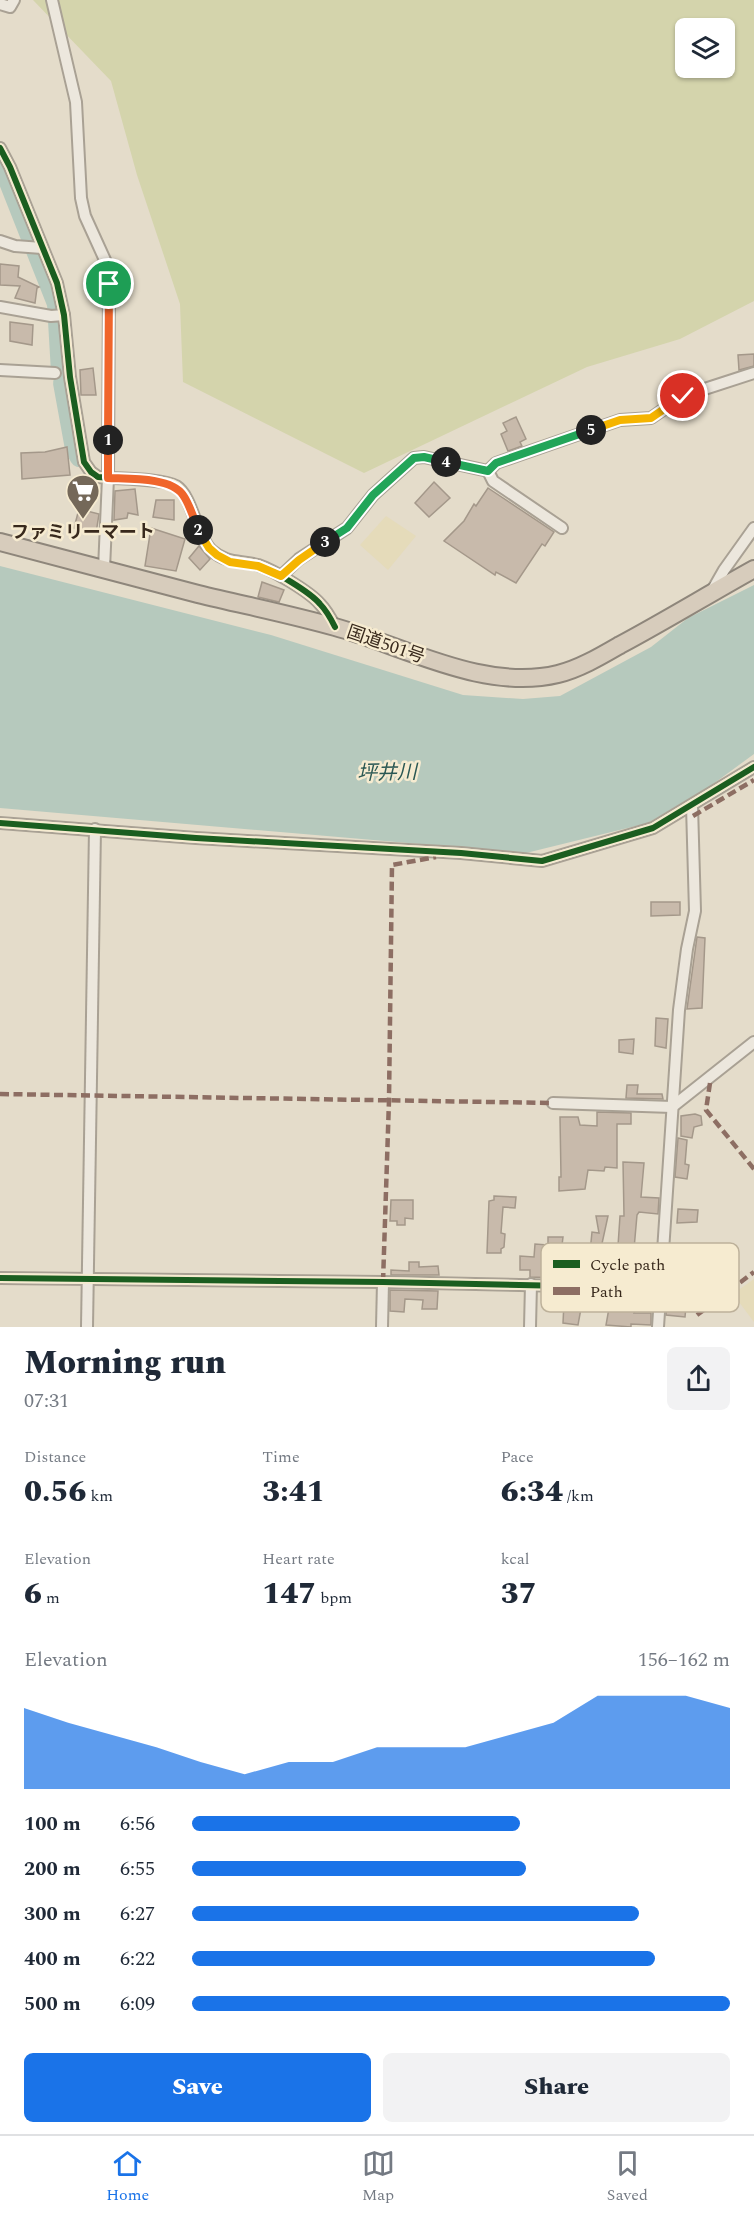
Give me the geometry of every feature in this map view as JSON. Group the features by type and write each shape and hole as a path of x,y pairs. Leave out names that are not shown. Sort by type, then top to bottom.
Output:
{"highway":[{"name":"国道501号","path":"0,542 335,627 437,662 491,675 527,679 560,674 596,658 664,622 754,569"}],"street":[{"path":"0,4 10,7 14,0"},
{"path":"52,0 76,102 81,198 85,216 105,260 109,284 108,478 104,569"},
{"path":"0,148 4,168 38,248 57,283 58,316 84,462 98,477 163,482 176,486 184,496 199,533 209,548 230,562 258,566 281,576 320,603 335,627"},
{"path":"0,241 38,248"},
{"path":"0,307 58,316"},
{"path":"0,369 55,373"},
{"path":"488,471 496,463 620,420 651,418 683,396 754,373"},
{"path":"281,576 299,560 347,528 373,495 414,458 424,457 488,471"},
{"path":"488,471 493,481 561,528"},
{"path":"712,592 724,570 754,528"},
{"path":"0,823 207,839 460,853 542,861 653,828 754,767"},
{"path":"663,1243 679,1010 687,949 695,911 692,806"},
{"path":"87,1327 95,829"},
{"path":"553,1103 672,1107 754,1042"},
{"path":"0,1278 541,1284"},
{"path":"382,1327 383,1282"},
{"path":"530,1327 531,1284"},
{"path":"658,1327 659,1312"}],"shaded area":[{"path":"386,516 416,536 388,570 360,545"},
{"path":"754,1279 754,1322 739,1302 739,1290"}],"green space":[{"path":"33,0 754,0 754,301 680,339 587,367 364,473 183,382 180,304 137,175 111,81"}],"water":[{"name":"坪井川","path":"0,566 271,635 463,695 523,699 560,696 651,647 688,618 754,585 754,754 709,787 648,823 526,853 0,808"}],"building":[{"path":"0,264 19,266 18,277 39,287 35,303 15,298 20,286 0,285"},
{"path":"10,322 33,325 32,345 10,341"},
{"path":"754,354 754,366 739,370 738,355"},
{"path":"93,368 96,395 81,395 80,370"},
{"path":"516,417 526,439 520,442 522,446 508,451 501,434 507,431 503,423"},
{"path":"67,447 70,475 22,479 21,453 45,452"},
{"path":"434,482 450,498 429,517 415,503"},
{"path":"488,488 554,532 545,546 542,544 516,583 496,572 495,575 444,541 464,521 474,504 476,506"},
{"path":"135,489 138,515 128,513 127,518 114,520 115,491"},
{"path":"156,500 174,500 174,520 153,517"},
{"path":"79,509 99,514 96,533 74,528"},
{"path":"151,528 185,539 176,571 145,566"},
{"path":"199,546 210,559 200,570 189,558"},
{"path":"262,582 284,590 279,602 258,597"},
{"path":"651,902 680,902 680,915 651,916"},
{"path":"697,937 705,938 702,1008 687,1009"},
{"path":"656,1018 668,1019 666,1048 655,1046"},
{"path":"634,1039 633,1054 619,1052 619,1040"},
{"path":"627,1085 638,1085 637,1094 662,1094 663,1099 626,1098"},
{"path":"597,1112 631,1113 631,1124 617,1124 617,1168 605,1167 604,1171 588,1170 585,1189 559,1191 559,1177 561,1177 560,1117 578,1117 580,1125 597,1126"},
{"path":"695,1114 701,1116 702,1125 694,1127 692,1138 681,1136 681,1116"},
{"path":"678,1138 687,1140 685,1164 689,1165 687,1179 675,1177"},
{"path":"623,1162 644,1163 641,1197 659,1198 658,1214 639,1212 635,1243 618,1243 620,1216 624,1216"},
{"path":"494,1196 516,1197 515,1208 503,1207 501,1233 505,1234 501,1253 487,1253 489,1201 494,1200"},
{"path":"391,1200 413,1200 413,1219 405,1218 405,1225 397,1225 397,1221 390,1221"},
{"path":"678,1209 698,1210 697,1222 677,1223"},
{"path":"596,1216 608,1216 602,1243 591,1243 592,1232 599,1233"},
{"path":"548,1237 563,1237 562,1243 548,1243"},
{"path":"535,1244 541,1244 541,1277 530,1277 530,1270 520,1270 520,1256 534,1257"},
{"path":"409,1262 419,1262 419,1267 438,1266 439,1275 391,1275 391,1270 409,1271"},
{"path":"390,1290 438,1291 437,1309 422,1309 423,1300 405,1299 404,1312 390,1311"},
{"path":"564,1312 580,1312 578,1325 563,1323"},
{"path":"608,1312 651,1313 651,1325 631,1324 631,1327 606,1325"},
{"path":"666,1312 685,1312 685,1317 666,1315"}],"waterway":[{"path":"0,162 56,304 60,372"},
{"path":"62,383 74,449 79,458"}],"marked path":[{"path":"693,816 754,780"},
{"path":"383,1282 389,1100 392,865 436,857"},
{"path":"710,1083 706,1110 754,1169"},
{"path":"0,1094 553,1103"},
{"path":"739,1283 754,1272"},
{"path":"697,1315 701,1312"}],"cycle path":[{"path":"0,148 10,167 57,283 64,315 70,377 84,462 98,477 150,480 176,486 186,498 201,535 211,550 228,560 258,565 291,582 320,604 335,627"},
{"path":"0,823 196,838 461,853 542,861 653,828 754,767"},
{"path":"0,1278 541,1285"}],"place":[{"name":"ファミリーマート","path":"83,520"}],"route":[{"path":"109,284 108,478 163,482 176,486 184,496 199,533 217,555 230,562 258,566 281,576 299,560 347,528 373,495 414,458 424,457 488,471 496,463 620,420 651,418 683,396"}]}
